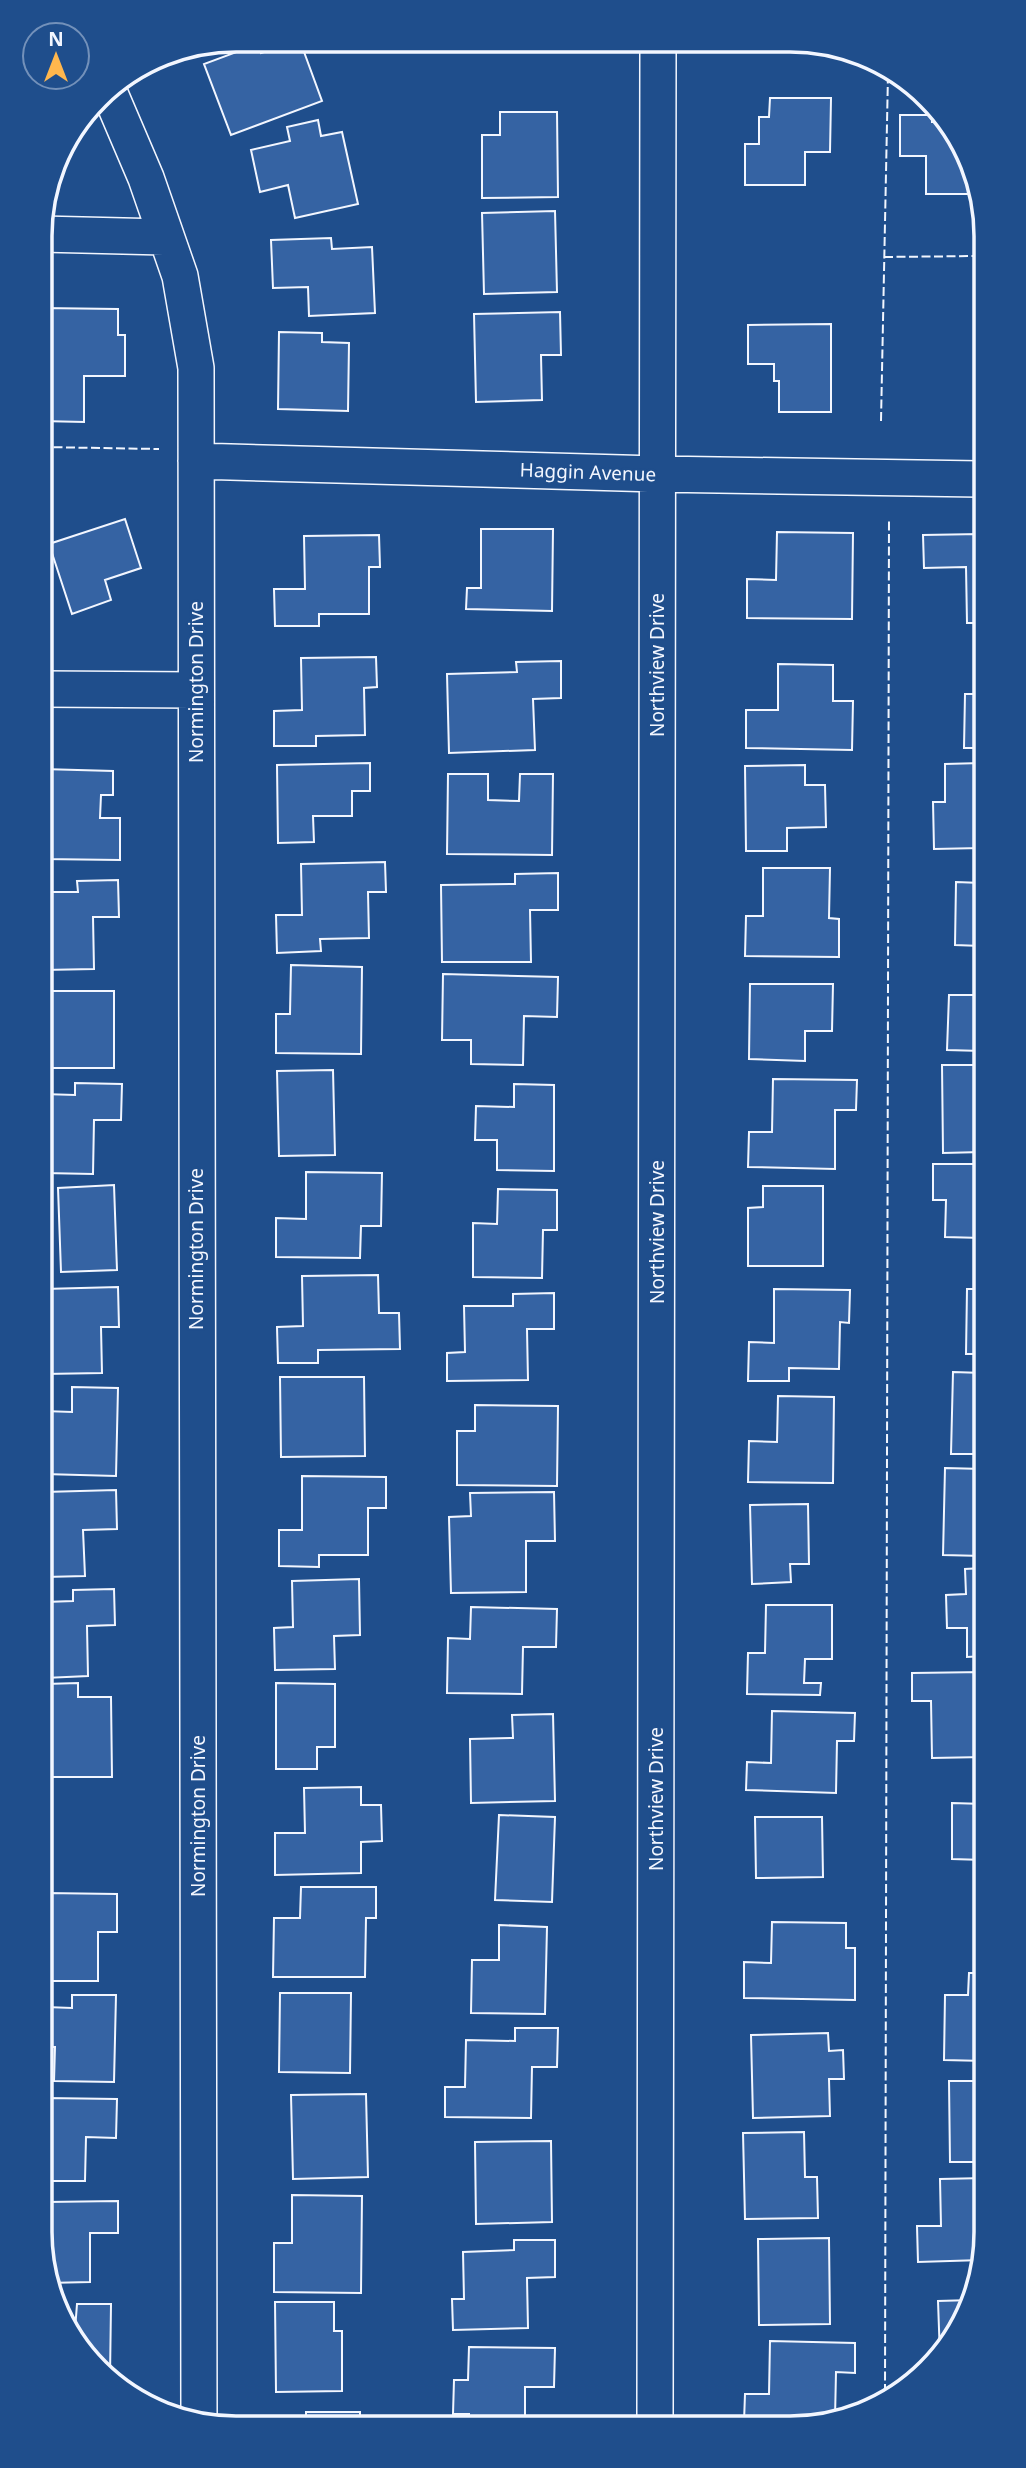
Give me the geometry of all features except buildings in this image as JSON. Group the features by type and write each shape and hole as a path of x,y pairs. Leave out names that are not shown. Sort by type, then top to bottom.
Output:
{"street":[{"name":"Northview Drive","path":"655,2416 658,52"},
{"name":"Normington Drive","path":"113,100 146,178 164,237 180,276 196,368 199,2411"},
{"path":"53,234 164,237"},
{"name":"Haggin Avenue","path":"196,461 657,474 974,479"},
{"path":"53,690 195,690"}],"fence":[{"path":"881,421 888,81"},
{"path":"884,257 974,256"},
{"path":"53,447 159,449"},
{"path":"885,2388 889,520"}]}
